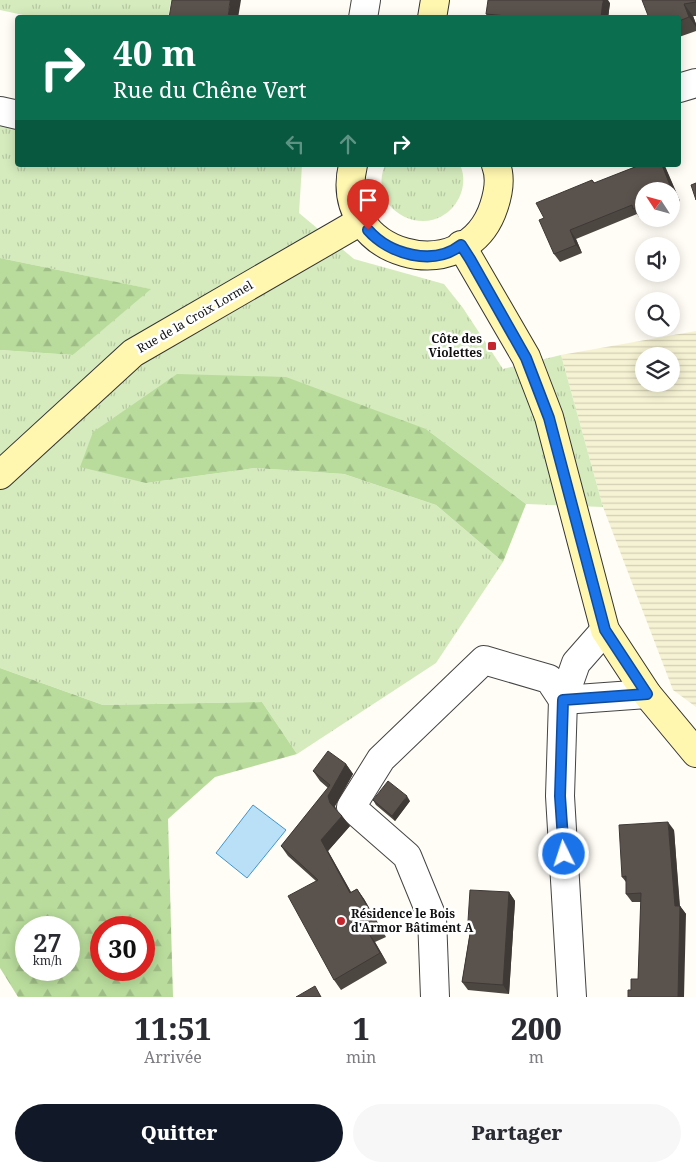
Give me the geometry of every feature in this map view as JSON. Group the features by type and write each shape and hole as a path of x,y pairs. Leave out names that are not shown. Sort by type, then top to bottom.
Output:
{"street":[{"path":"364,15 366,0"},
{"path":"432,15 435,0"},
{"path":"681,87 696,83"},
{"path":"0,111 15,114"},
{"path":"352,167 350,176 352,199 360,221 375,238 393,250 414,256 434,256 461,245 477,234 491,215 498,193 496,167"},
{"name":"Rue de la Croix Lormel","path":"0,475 133,353 360,221"},
{"path":"461,245 526,358 549,418 605,630 647,694 696,753"},
{"path":"572,997 560,796 563,700 576,662 605,630"},
{"path":"435,997 432,917 408,856 351,807 381,759 484,660 549,679 563,700"},
{"path":"563,700 647,694"}],"shaded area":[{"path":"696,331 696,707 673,690 603,507 561,355 662,337 680,337 680,334"}],"green space":[{"path":"0,0 171,0 168,15 23,15 0,10"},
{"path":"0,125 15,127 15,167 302,167 299,213 354,259 444,284 463,308 503,369 561,355 603,507 526,504 426,429 146,483 255,468 344,474 436,505 503,562 436,663 297,754 262,702 103,705 0,668 0,350 73,355 150,289 0,258"},
{"path":"385,167 461,167 463,177 461,194 448,212 434,219 419,221 405,217 393,209 385,197 381,182"},
{"path":"0,258 151,289 73,355 0,350"},
{"path":"177,374 286,377 426,429 526,504 503,562 436,505 344,474 255,468 146,483 80,467 93,432"},
{"path":"0,668 103,705 262,702 297,754 215,777 168,819 173,997 18,997 0,968"}],"water":[{"path":"253,805 286,830 247,878 216,853"}],"building":[{"path":"172,0 230,0 228,15 170,15"},
{"path":"488,0 603,0 601,15 486,14"},
{"path":"642,0 696,0 696,2 684,4 689,17 681,20 681,15 648,15"},
{"path":"635,167 663,167 669,182 635,182 635,208 633,209 632,205 570,230 576,245 554,254 539,220 544,218 536,203 592,180 594,183"},
{"path":"696,183 696,200 691,185"},
{"path":"328,751 346,764 328,796 330,803 342,816 321,840 350,893 357,889 379,926 368,932 380,953 334,980 288,896 318,880 281,846 330,785 313,771"},
{"path":"388,781 407,796 392,816 373,800"},
{"path":"668,822 675,906 680,906 678,997 628,997 628,990 631,990 631,979 638,979 641,893 626,894 626,876 622,877 619,825"},
{"path":"470,890 509,892 503,985 462,982 472,922 468,921"},
{"path":"315,986 321,997 296,997"}],"place":[{"name":"Côte des Violettes","path":"492,346"},
{"name":"Résidence le Bois d'Armor Bâtiment A","path":"341,921"}],"route":[{"path":"368,230 375,238 393,250 414,256 434,256 461,245 470,259 526,358 549,418 605,630 647,694 563,700 560,796 564,854"}]}
